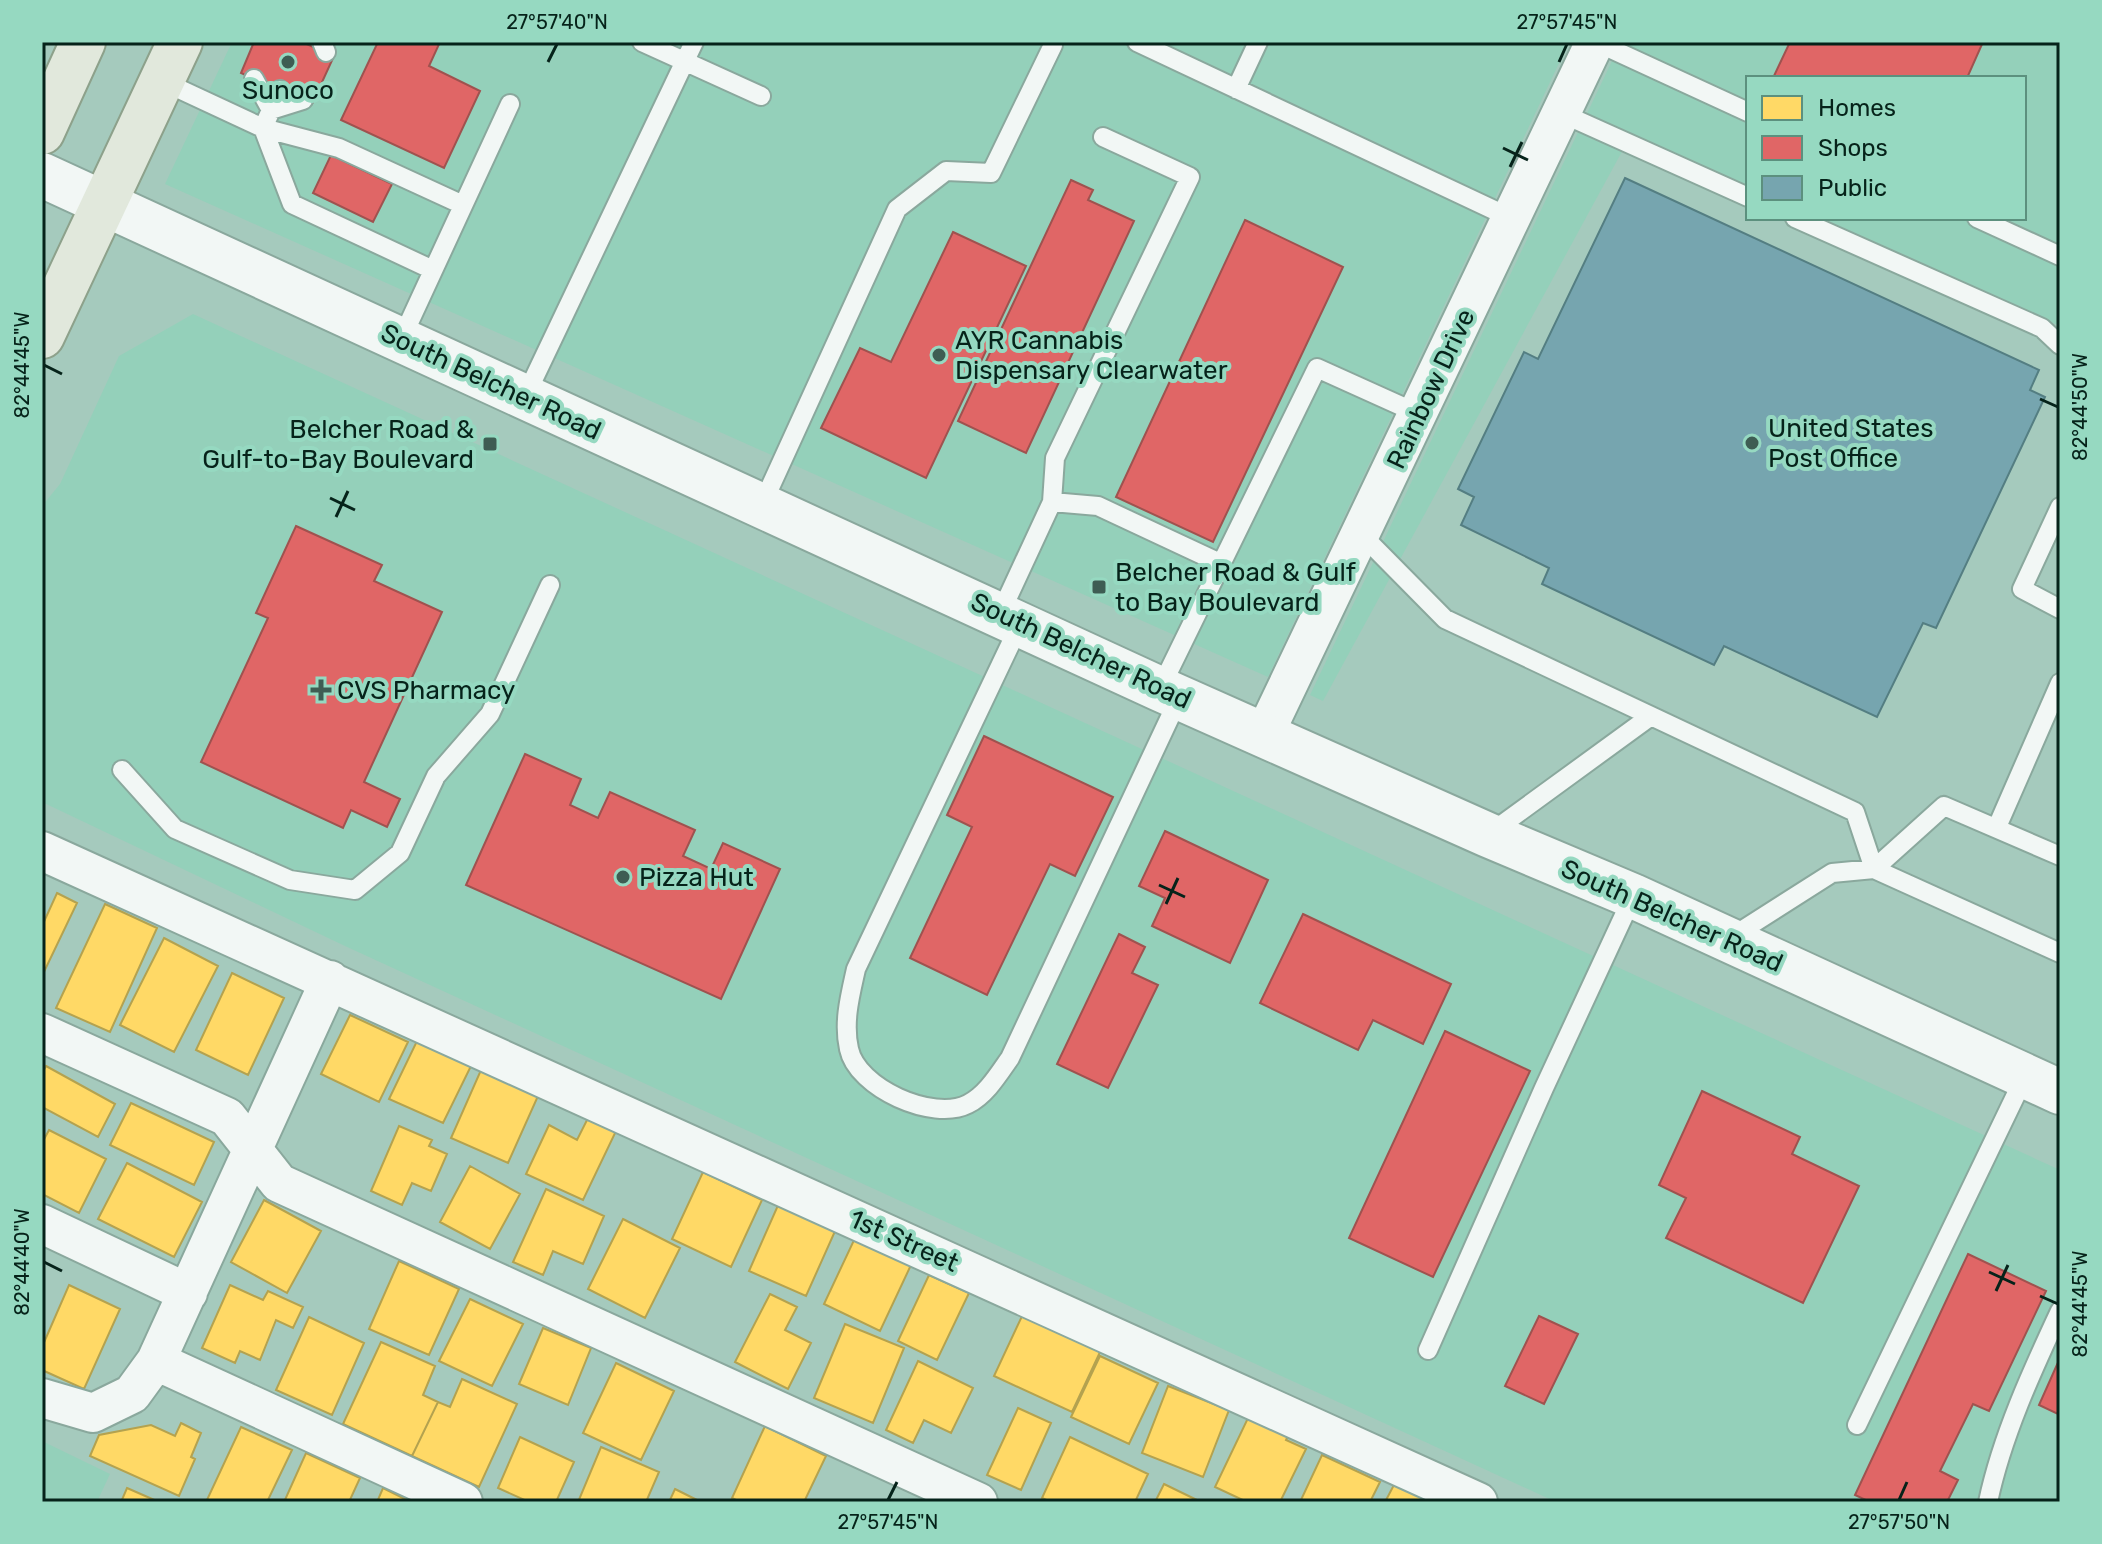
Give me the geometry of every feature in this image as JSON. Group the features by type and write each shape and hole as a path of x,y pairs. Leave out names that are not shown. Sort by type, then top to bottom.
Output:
{"main road":[{"path":"42,132 83,42"},
{"path":"42,336 180,42"},
{"name":"South Belcher Road","path":"42,175 1170,693 1633,896 2043,1084"}],"street":[{"name":"Rainbow Drive","path":"1264,735 1596,42"},
{"name":"1st Street","path":"42,851 1478,1502"},
{"path":"42,1398 93,1413 132,1394 156,1361 330,980"},
{"path":"42,1033 227,1117 279,1183 978,1502"},
{"path":"42,1224 188,1293"},
{"path":"156,1361 463,1502"}],"lane":[{"path":"642,42 761,96"},
{"path":"525,398 694,42"},
{"path":"1137,42 1511,218"},
{"path":"1236,89 1258,42"},
{"path":"1596,42 1746,111"},
{"path":"762,505 897,209 946,171 991,173 1053,45"},
{"path":"254,79 271,110"},
{"path":"162,81 263,128 339,148 463,205"},
{"path":"280,90 263,128 292,204 433,270"},
{"path":"271,110 303,100"},
{"path":"401,340 510,104"},
{"path":"1561,113 1746,196"},
{"path":"1103,137 1190,177 1055,458 1052,502 972,722 856,969 847,1009 849,1052 867,1077 894,1097 936,1111 967,1105 988,1089 1010,1058 1170,693 1222,564 1317,368 1419,414"},
{"path":"1799,220 2042,328 2060,345"},
{"path":"1981,220 2060,256"},
{"path":"1052,502 1098,506 1222,564"},
{"path":"2060,507 2022,589 2060,609"},
{"path":"1362,535 1445,619 1855,812 1874,869"},
{"path":"122,770 175,829 290,880 355,890 400,853 436,776 490,714 550,585"},
{"path":"1997,827 2060,683"},
{"path":"1488,835 1651,716"},
{"path":"1874,869 1944,806 2060,856"},
{"path":"1727,940 1832,873 1874,869 2060,953"},
{"path":"1428,1350 1633,896"},
{"path":"1857,1425 2043,1084"},
{"path":"1988,1502 2020,1404 2060,1311"}],"shaded area":[{"path":"232,42 1569,42 1268,677 165,184"},
{"path":"1621,42 2060,42 2060,326 1805,220 2026,220 2026,76 1746,76 1746,195 1625,146 1323,701 1310,695"},
{"path":"193,314 2060,1170 2060,1502 1556,1502 345,946 42,802 42,506 60,484 119,356"},
{"path":"42,1441 110,1474 97,1502 42,1502"}],"building: Homes":[{"path":"57,893 77,903 42,976 42,926"},
{"path":"105,904 157,928 110,1032 56,1008"},
{"path":"164,938 218,966 174,1052 120,1025"},
{"path":"232,973 284,998 248,1075 196,1050"},
{"path":"350,1015 408,1042 379,1102 321,1074"},
{"path":"417,1041 471,1066 443,1123 389,1099"},
{"path":"46,1066 115,1104 98,1137 42,1107 42,1073"},
{"path":"481,1070 538,1096 508,1163 451,1138"},
{"path":"131,1103 214,1142 194,1185 110,1145"},
{"path":"589,1116 617,1129 583,1200 526,1174 549,1125 577,1140"},
{"path":"399,1126 432,1140 429,1146 447,1154 431,1191 412,1183 402,1205 371,1191"},
{"path":"49,1130 106,1159 79,1213 42,1194 42,1143"},
{"path":"127,1163 202,1202 174,1257 98,1219"},
{"path":"470,1166 520,1194 490,1249 440,1222"},
{"path":"703,1172 762,1200 731,1267 672,1239"},
{"path":"546,1189 604,1216 583,1264 553,1251 543,1275 513,1262"},
{"path":"264,1200 321,1231 287,1293 231,1262"},
{"path":"779,1203 836,1229 806,1296 749,1271"},
{"path":"623,1219 680,1248 645,1318 588,1289"},
{"path":"855,1238 911,1265 880,1331 824,1304"},
{"path":"399,1261 459,1289 429,1355 369,1329"},
{"path":"929,1275 969,1293 937,1360 898,1341"},
{"path":"69,1285 120,1309 84,1389 42,1370 42,1347"},
{"path":"230,1285 263,1300 268,1291 303,1307 293,1328 276,1320 260,1360 240,1351 235,1363 202,1348"},
{"path":"770,1294 797,1307 785,1330 811,1343 788,1389 735,1362"},
{"path":"470,1299 523,1324 492,1386 439,1361"},
{"path":"1023,1314 1101,1350 1072,1412 994,1376"},
{"path":"309,1317 364,1343 332,1415 276,1390"},
{"path":"845,1324 904,1348 873,1423 814,1398"},
{"path":"543,1328 591,1348 568,1405 519,1384"},
{"path":"381,1342 435,1366 423,1395 438,1402 412,1456 343,1424"},
{"path":"1100,1356 1158,1383 1129,1444 1071,1417"},
{"path":"918,1361 973,1388 951,1433 924,1420 913,1443 886,1430"},
{"path":"616,1363 674,1391 641,1460 583,1433"},
{"path":"462,1379 517,1404 479,1487 412,1456 438,1402 450,1407"},
{"path":"1168,1386 1229,1410 1203,1477 1142,1453"},
{"path":"1018,1408 1051,1423 1021,1490 987,1475"},
{"path":"1248,1418 1288,1436 1286,1440 1306,1449 1280,1502 1247,1502 1215,1487"},
{"path":"181,1423 201,1433 191,1457 195,1459 179,1496 90,1456 99,1435 151,1425 175,1436"},
{"path":"765,1426 826,1456 804,1502 740,1502 732,1498"},
{"path":"241,1427 292,1450 267,1502 206,1502"},
{"path":"520,1437 574,1462 556,1502 529,1502 498,1488"},
{"path":"1070,1437 1148,1474 1135,1502 1051,1502 1042,1498"},
{"path":"601,1447 659,1472 646,1502 578,1502"},
{"path":"306,1453 360,1478 349,1502 284,1502"},
{"path":"1322,1455 1380,1482 1370,1502 1300,1502"},
{"path":"1396,1481 1441,1502 1385,1502"},
{"path":"1164,1484 1201,1502 1155,1502"},
{"path":"127,1488 159,1502 121,1502"},
{"path":"383,1488 411,1502 377,1502"},
{"path":"675,1489 701,1502 669,1502"}],"building: Shops":[{"path":"254,42 302,42 334,56 312,104 241,73"},
{"path":"378,42 440,42 429,66 480,91 444,168 341,120"},
{"path":"1790,42 1983,42 1968,76 1774,76"},
{"path":"331,155 392,184 373,222 313,193"},
{"path":"1071,180 1093,190 1088,200 1134,221 1026,453 958,421"},
{"path":"1245,220 1343,267 1213,542 1116,497"},
{"name":"AYR Cannabis Dispensary Clearwater","path":"953,232 1026,266 926,478 821,428 860,348 891,362"},
{"name":"CVS Pharmacy","path":"296,526 382,565 374,581 442,612 364,782 400,799 387,827 351,810 343,828 201,762 268,618 256,613"},
{"path":"984,736 1113,797 1075,876 1050,864 987,995 910,958 972,827 947,815"},
{"name":"Pizza Hut","path":"525,754 581,779 570,805 598,818 610,792 695,830 683,856 711,869 723,843 780,869 721,999 466,885"},
{"path":"1165,831 1268,880 1230,963 1152,926 1165,898 1139,886"},
{"path":"1303,914 1451,984 1423,1044 1373,1020 1358,1050 1260,1003"},
{"path":"1119,934 1145,947 1132,973 1158,985 1108,1088 1057,1064"},
{"path":"1445,1031 1530,1071 1433,1277 1349,1238"},
{"path":"1702,1091 1800,1137 1792,1154 1859,1186 1803,1303 1666,1238 1686,1198 1659,1185"},
{"path":"1968,1254 2046,1291 1989,1411 1973,1404 1940,1471 1958,1480 1947,1502 1870,1502 1855,1495"},
{"path":"1539,1316 1578,1334 1544,1404 1505,1386"},
{"path":"2060,1358 2060,1415 2039,1405"}],"building: Public":[{"name":"United States Post Office","path":"1625,178 2039,370 2030,390 2045,397 1936,628 1923,623 1877,717 1724,646 1714,665 1542,584 1549,568 1461,525 1474,497 1458,489 1524,352 1538,359"}],"place":[{"name":"Sunoco","path":"288,62"},
{"name":"AYR Cannabis Dispensary Clearwater","path":"939,355"},
{"name":"United States Post Office","path":"1752,443"},
{"name":"Belcher Road & Gulf-to-Bay Boulevard","path":"490,444"},
{"name":"Belcher Road & Gulf to Bay Boulevard","path":"1099,587"},
{"name":"CVS Pharmacy","path":"321,690"},
{"name":"Pizza Hut","path":"623,877"}]}
